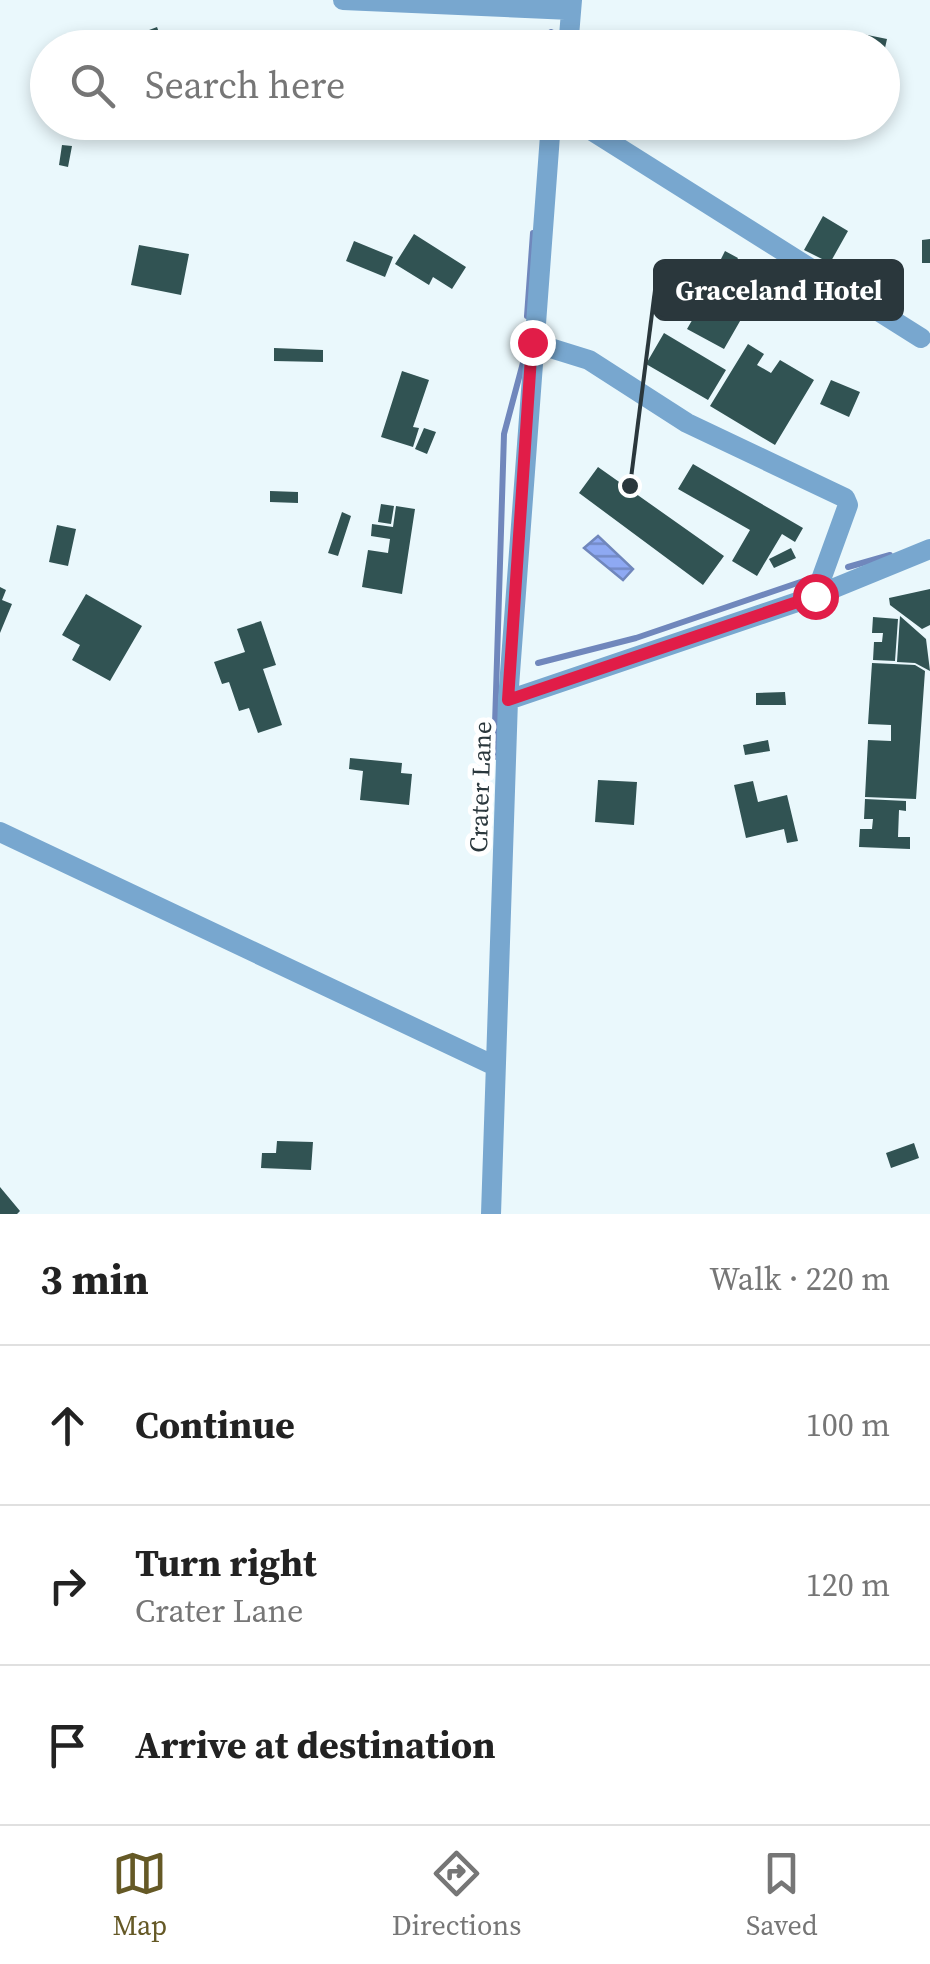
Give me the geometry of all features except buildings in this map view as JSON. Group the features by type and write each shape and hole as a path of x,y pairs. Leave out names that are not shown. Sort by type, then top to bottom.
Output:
{"street":[{"path":"343,0 572,5 570,30"},
{"name":"Crater Lane","path":"491,1214 508,700 532,342 550,140"},
{"path":"607,140 921,338"},
{"path":"532,342 589,360 687,423 846,498 848,505 815,596"},
{"path":"508,700 815,596 930,550"},
{"path":"0,832 494,1066"}],"water":[{"path":"598,536 633,569 623,580 584,548"}],"waterway":[{"path":"527,316 533,233"},
{"path":"494,757 504,434 524,359"},
{"path":"848,567 890,555"},
{"path":"538,663 636,638 818,576"}],"place":[{"name":"Graceland Hotel","path":"630,486"}],"route":[{"path":"532,342 508,700 815,596"}]}
